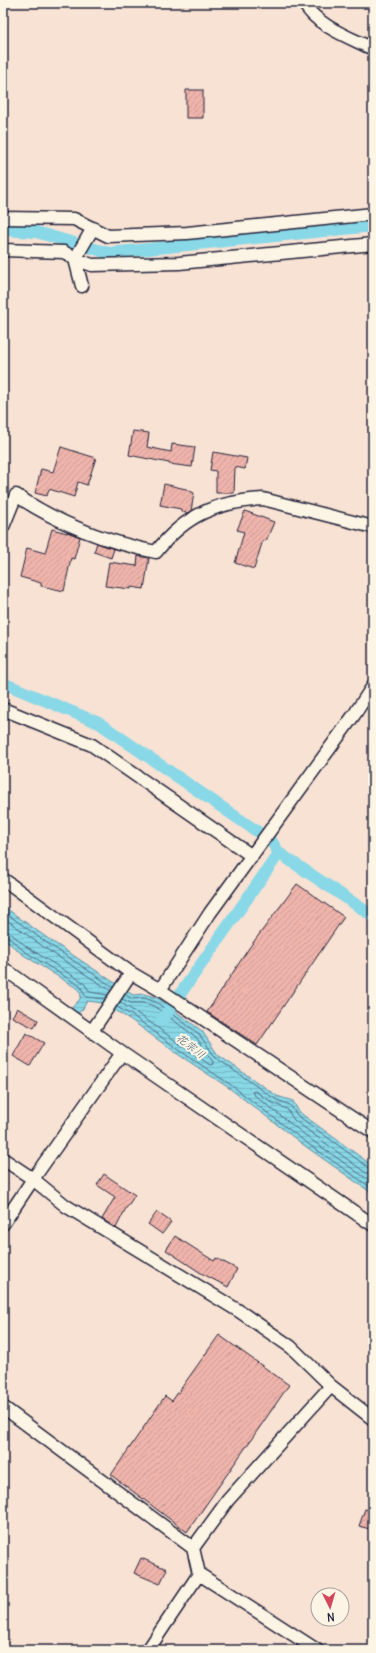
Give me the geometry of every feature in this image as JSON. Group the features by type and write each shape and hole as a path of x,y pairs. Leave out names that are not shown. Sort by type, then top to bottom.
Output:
{"street":[{"path":"304,3 308,11 321,22 373,49"},
{"path":"3,218 74,219 108,236 187,233 373,214"},
{"path":"82,286 75,259 93,228"},
{"path":"3,250 64,252 75,259 92,265 179,263 373,244"},
{"path":"3,527 16,495 39,511 85,530 132,547 156,552 162,544 193,516 228,503 244,500 263,499 373,527"},
{"path":"160,990 210,913 354,715 373,686"},
{"path":"3,709 92,745 252,856"},
{"path":"3,879 129,978 160,990 373,1132"},
{"path":"3,968 94,1027 122,1053 373,1225"},
{"path":"94,1027 129,978"},
{"path":"3,1224 122,1053"},
{"path":"3,1159 66,1206 239,1311 291,1347 331,1386 373,1419"},
{"path":"193,1548 228,1500 331,1386"},
{"path":"3,1407 193,1548 199,1574 317,1650"},
{"path":"148,1650 199,1574"}],"water":[{"name":"花宗川","path":"3,906 50,940 133,995 144,994 158,998 202,1031 218,1055 277,1096 293,1101 299,1112 373,1166 373,1194 305,1146 229,1088 176,1053 131,1020 103,1003 87,1001 82,1010 77,1014 70,1010 80,999 81,995 78,989 22,954 3,938"}],"building":[{"path":"186,90 203,90 203,118 186,118"},
{"path":"133,431 149,433 147,447 171,452 172,444 195,447 192,467 169,464 129,455"},
{"path":"61,447 96,458 87,485 78,482 74,497 49,489 47,496 35,493 41,469 53,472"},
{"path":"213,452 247,458 245,469 235,467 234,493 216,493 216,471 210,470"},
{"path":"164,484 186,489 194,493 191,511 187,513 181,512 181,509 160,505"},
{"path":"245,511 274,522 266,541 263,540 254,569 235,563 244,532 237,530"},
{"path":"52,529 67,532 80,537 74,559 71,558 64,591 41,586 41,583 20,577 27,548 45,553"},
{"path":"97,543 114,549 111,558 94,552"},
{"path":"138,556 149,558 144,589 105,586 109,562 137,566"},
{"path":"297,884 344,917 257,1045 207,1012 249,948"},
{"path":"17,1008 38,1020 34,1028 12,1017"},
{"path":"26,1033 44,1043 30,1066 13,1056"},
{"path":"104,1174 135,1195 116,1228 102,1219 115,1197 97,1185"},
{"path":"157,1212 171,1222 162,1234 148,1224"},
{"path":"175,1236 214,1261 216,1258 237,1269 228,1287 201,1273 166,1250"},
{"path":"219,1335 289,1385 187,1532 111,1475 165,1396 172,1401"},
{"path":"365,1509 373,1511 373,1530 359,1526"},
{"path":"141,1558 167,1569 160,1584 134,1573"}],"waterway":[{"path":"3,230 36,232 109,253 373,226"},
{"path":"3,683 99,723 258,832"},
{"path":"272,842 279,853"},
{"path":"162,1020 279,853 373,916"}]}
